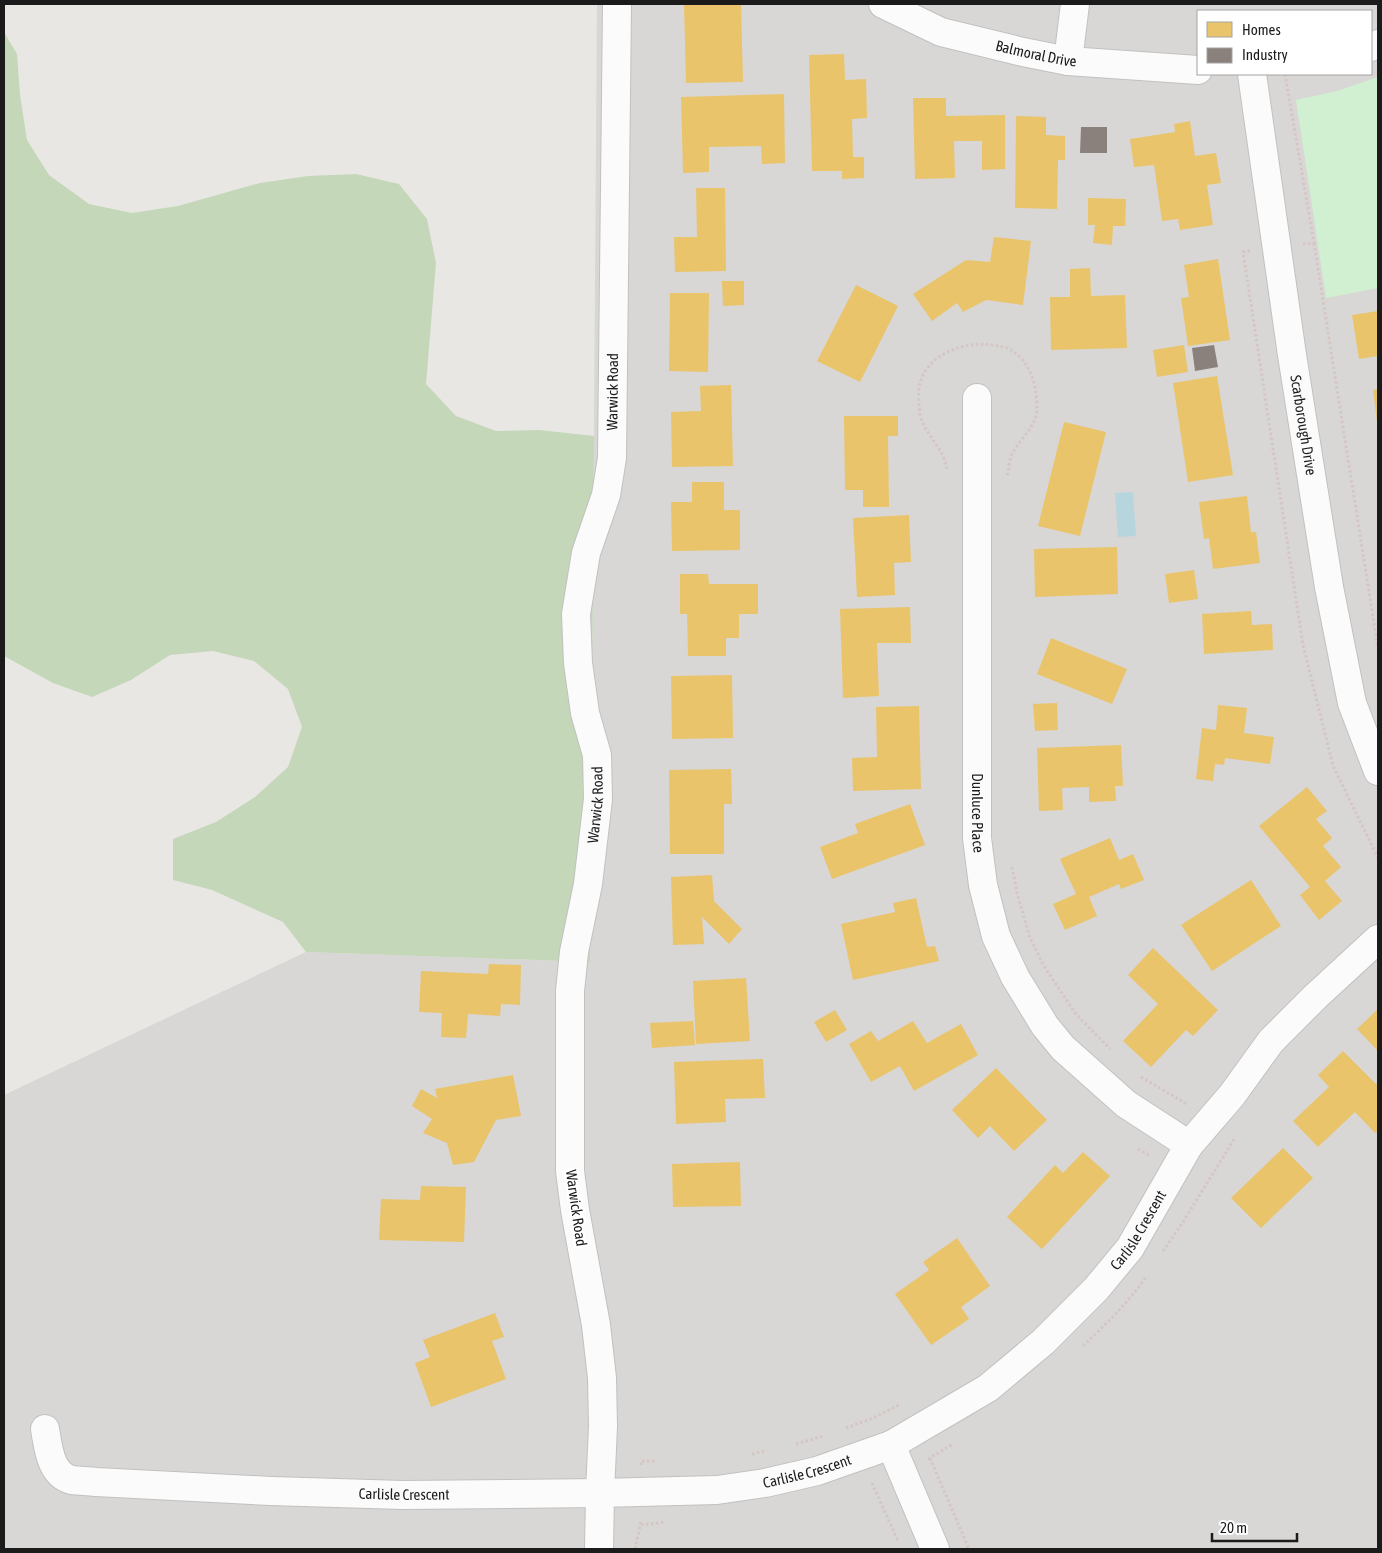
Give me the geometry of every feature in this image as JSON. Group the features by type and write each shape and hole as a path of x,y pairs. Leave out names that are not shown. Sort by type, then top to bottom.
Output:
{"street":[{"name":"Warwick Road","path":"599,1549 603,1426 602,1378 596,1325 574,1210 570,1171 570,991 574,952 588,884 598,799 597,755 584,704 578,663 576,614 586,553 606,495 612,458 617,4"},
{"name":"Balmoral Drive","path":"883,4 941,32 1023,52 1068,61 1197,70"},
{"path":"1068,61 1075,4"},
{"name":"Scarborough Drive","path":"1252,75 1293,365 1329,587 1352,703 1378,771"},
{"name":"Dunluce Place","path":"977,398 977,838 983,885 996,936 1028,1000 1045,1026 1064,1048 1126,1104 1180,1139"},
{"name":"Carlisle Crescent","path":"45,1429 49,1455 58,1471 69,1479 271,1491 403,1495 600,1494 717,1490 765,1483 817,1471 891,1445 988,1388 1049,1336 1096,1289 1130,1248 1180,1139 1232,1094 1272,1041 1315,997 1378,939"},
{"path":"891,1445 935,1549"}],"path":[{"path":"1314,243 1378,649"},
{"path":"949,472 942,454 920,416 919,387 926,371 940,356 957,347 983,344 1008,348 1023,360 1034,382 1037,410 1034,421 1012,455 1007,478"},
{"path":"1010,859 1017,893 1030,938 1044,966 1075,1013 1114,1052"},
{"path":"1135,1071 1142,1078 1185,1103 1180,1139 1153,1159 1138,1148"},
{"path":"840,1431 873,1418 902,1403"},
{"path":"790,1446 832,1434"},
{"path":"750,1454 773,1450"},
{"path":"930,1458 969,1549"},
{"path":"635,1549 642,1525 641,1461 661,1461"},
{"path":"872,1483 902,1549"}],"shaded area":[{"path":"597,4 1378,4 1378,1549 4,1549 4,1095 306,952 590,962"}],"green space":[{"path":"4,32 17,54 20,95 27,140 49,175 89,204 132,213 178,206 260,183 308,176 356,174 399,184 427,219 436,263 426,384 456,416 496,431 539,430 594,436 590,962 306,952 283,922 212,890 173,880 173,839 216,822 255,797 288,767 302,727 288,689 254,661 213,651 170,655 131,680 92,697 53,683 4,656"},
{"path":"1378,77 1378,288 1326,298 1296,100 1337,91"}],"water":[{"path":"1133,492 1136,536 1118,537 1115,493"}],"building: Homes":[{"path":"684,4 741,4 743,82 686,83"},
{"path":"844,54 845,80 866,79 867,118 852,119 853,157 864,157 864,178 842,179 842,171 812,171 809,55"},
{"path":"784,94 785,163 762,164 761,146 709,147 709,172 683,173 681,97"},
{"path":"913,98 946,98 946,116 1005,115 1005,169 982,170 982,141 954,141 955,178 915,179"},
{"path":"1016,116 1046,117 1046,135 1065,136 1065,160 1058,160 1057,209 1015,208"},
{"path":"1190,121 1195,156 1216,153 1221,183 1207,185 1213,225 1180,230 1178,219 1162,221 1154,165 1134,167 1130,139 1175,132 1174,124"},
{"path":"696,188 725,188 726,271 675,272 674,237 697,237"},
{"path":"1088,198 1126,199 1125,226 1113,226 1112,245 1093,243 1095,225 1088,225"},
{"path":"994,237 1031,241 1023,305 986,300 963,312 957,303 932,321 913,294 966,260 990,262"},
{"path":"1218,259 1230,340 1188,346 1181,298 1189,297 1184,265"},
{"path":"1090,268 1091,296 1125,295 1127,348 1051,350 1050,297 1070,297 1070,269"},
{"path":"722,281 744,281 744,305 723,306"},
{"path":"856,285 898,306 860,382 817,361"},
{"path":"670,293 709,293 708,372 669,371"},
{"path":"1378,311 1378,356 1359,359 1352,315"},
{"path":"1184,345 1188,372 1157,377 1153,350"},
{"path":"1217,376 1233,475 1188,482 1173,383"},
{"path":"731,385 733,466 672,467 671,412 701,411 700,386"},
{"path":"1378,389 1378,421 1377,421 1373,390"},
{"path":"844,416 898,416 898,436 888,436 889,507 863,507 863,490 845,490"},
{"path":"1064,422 1106,432 1080,536 1038,526"},
{"path":"692,482 724,482 724,510 740,510 740,550 672,551 671,502 692,502"},
{"path":"1247,496 1251,532 1256,532 1260,563 1213,569 1209,538 1204,539 1199,502"},
{"path":"909,515 911,562 894,563 895,595 857,597 853,518"},
{"path":"1117,547 1118,594 1035,597 1034,549"},
{"path":"1194,570 1198,599 1169,603 1165,574"},
{"path":"680,574 708,574 709,584 758,584 758,614 739,614 739,638 726,638 726,656 688,656 687,614 680,614"},
{"path":"910,607 911,643 877,643 879,696 843,698 840,609"},
{"path":"1251,611 1252,625 1272,624 1273,650 1204,654 1202,614"},
{"path":"1051,638 1127,669 1112,704 1037,674"},
{"path":"732,675 733,738 672,739 671,676"},
{"path":"1057,703 1058,730 1035,731 1033,704"},
{"path":"1218,705 1247,708 1244,733 1274,737 1270,764 1225,758 1224,765 1215,764 1213,781 1196,779 1202,728 1216,730"},
{"path":"919,706 921,789 853,791 852,758 877,757 876,707"},
{"path":"1121,745 1123,786 1115,786 1116,801 1089,802 1089,787 1062,788 1063,810 1039,811 1037,748"},
{"path":"731,769 732,804 724,804 724,854 670,854 669,770"},
{"path":"1307,787 1327,811 1316,819 1332,838 1323,846 1341,867 1325,881 1342,901 1319,920 1300,895 1310,887 1259,826"},
{"path":"910,804 925,845 832,879 820,847 858,833 855,824"},
{"path":"1110,838 1119,860 1133,854 1144,880 1121,889 1119,884 1089,897 1097,916 1065,930 1053,904 1076,894 1060,859"},
{"path":"712,875 714,901 742,929 729,944 702,917 704,944 673,945 671,877"},
{"path":"1251,880 1281,926 1212,971 1181,925"},
{"path":"916,898 927,947 935,946 939,961 853,980 841,924 895,912 893,903"},
{"path":"1153,948 1218,1010 1193,1036 1186,1030 1151,1067 1123,1041 1158,1004 1128,975"},
{"path":"489,964 521,965 520,1005 501,1004 500,1016 468,1014 466,1038 441,1037 442,1013 419,1012 421,971 488,974"},
{"path":"746,978 750,1041 696,1044 693,981"},
{"path":"1378,1009 1378,1051 1357,1029"},
{"path":"835,1010 847,1030 826,1042 814,1022"},
{"path":"693,1021 695,1045 652,1048 650,1023"},
{"path":"913,1021 927,1043 961,1024 978,1055 914,1091 900,1066 871,1082 849,1044 871,1031 878,1041"},
{"path":"1343,1051 1378,1086 1378,1130 1375,1133 1355,1112 1318,1147 1293,1121 1329,1087 1318,1075"},
{"path":"763,1059 765,1098 725,1099 726,1122 676,1124 674,1062"},
{"path":"996,1068 1047,1120 1014,1151 990,1126 978,1138 952,1110"},
{"path":"513,1075 521,1116 496,1120 474,1162 453,1165 447,1143 423,1133 432,1119 412,1106 421,1089 437,1098 435,1089"},
{"path":"1283,1148 1313,1178 1261,1228 1231,1198"},
{"path":"1083,1152 1110,1176 1042,1249 1007,1217 1055,1165 1063,1173"},
{"path":"740,1162 741,1206 673,1207 672,1164"},
{"path":"421,1186 466,1187 464,1242 379,1240 381,1199 420,1200"},
{"path":"957,1238 990,1286 961,1307 969,1319 931,1345 895,1294 929,1270 923,1262"},
{"path":"495,1313 504,1337 492,1341 506,1379 431,1407 415,1363 430,1357 423,1340"}],"building: Industry":[{"path":"1081,127 1107,127 1107,153 1080,153"},
{"path":"1214,345 1218,367 1195,371 1192,348"}]}
